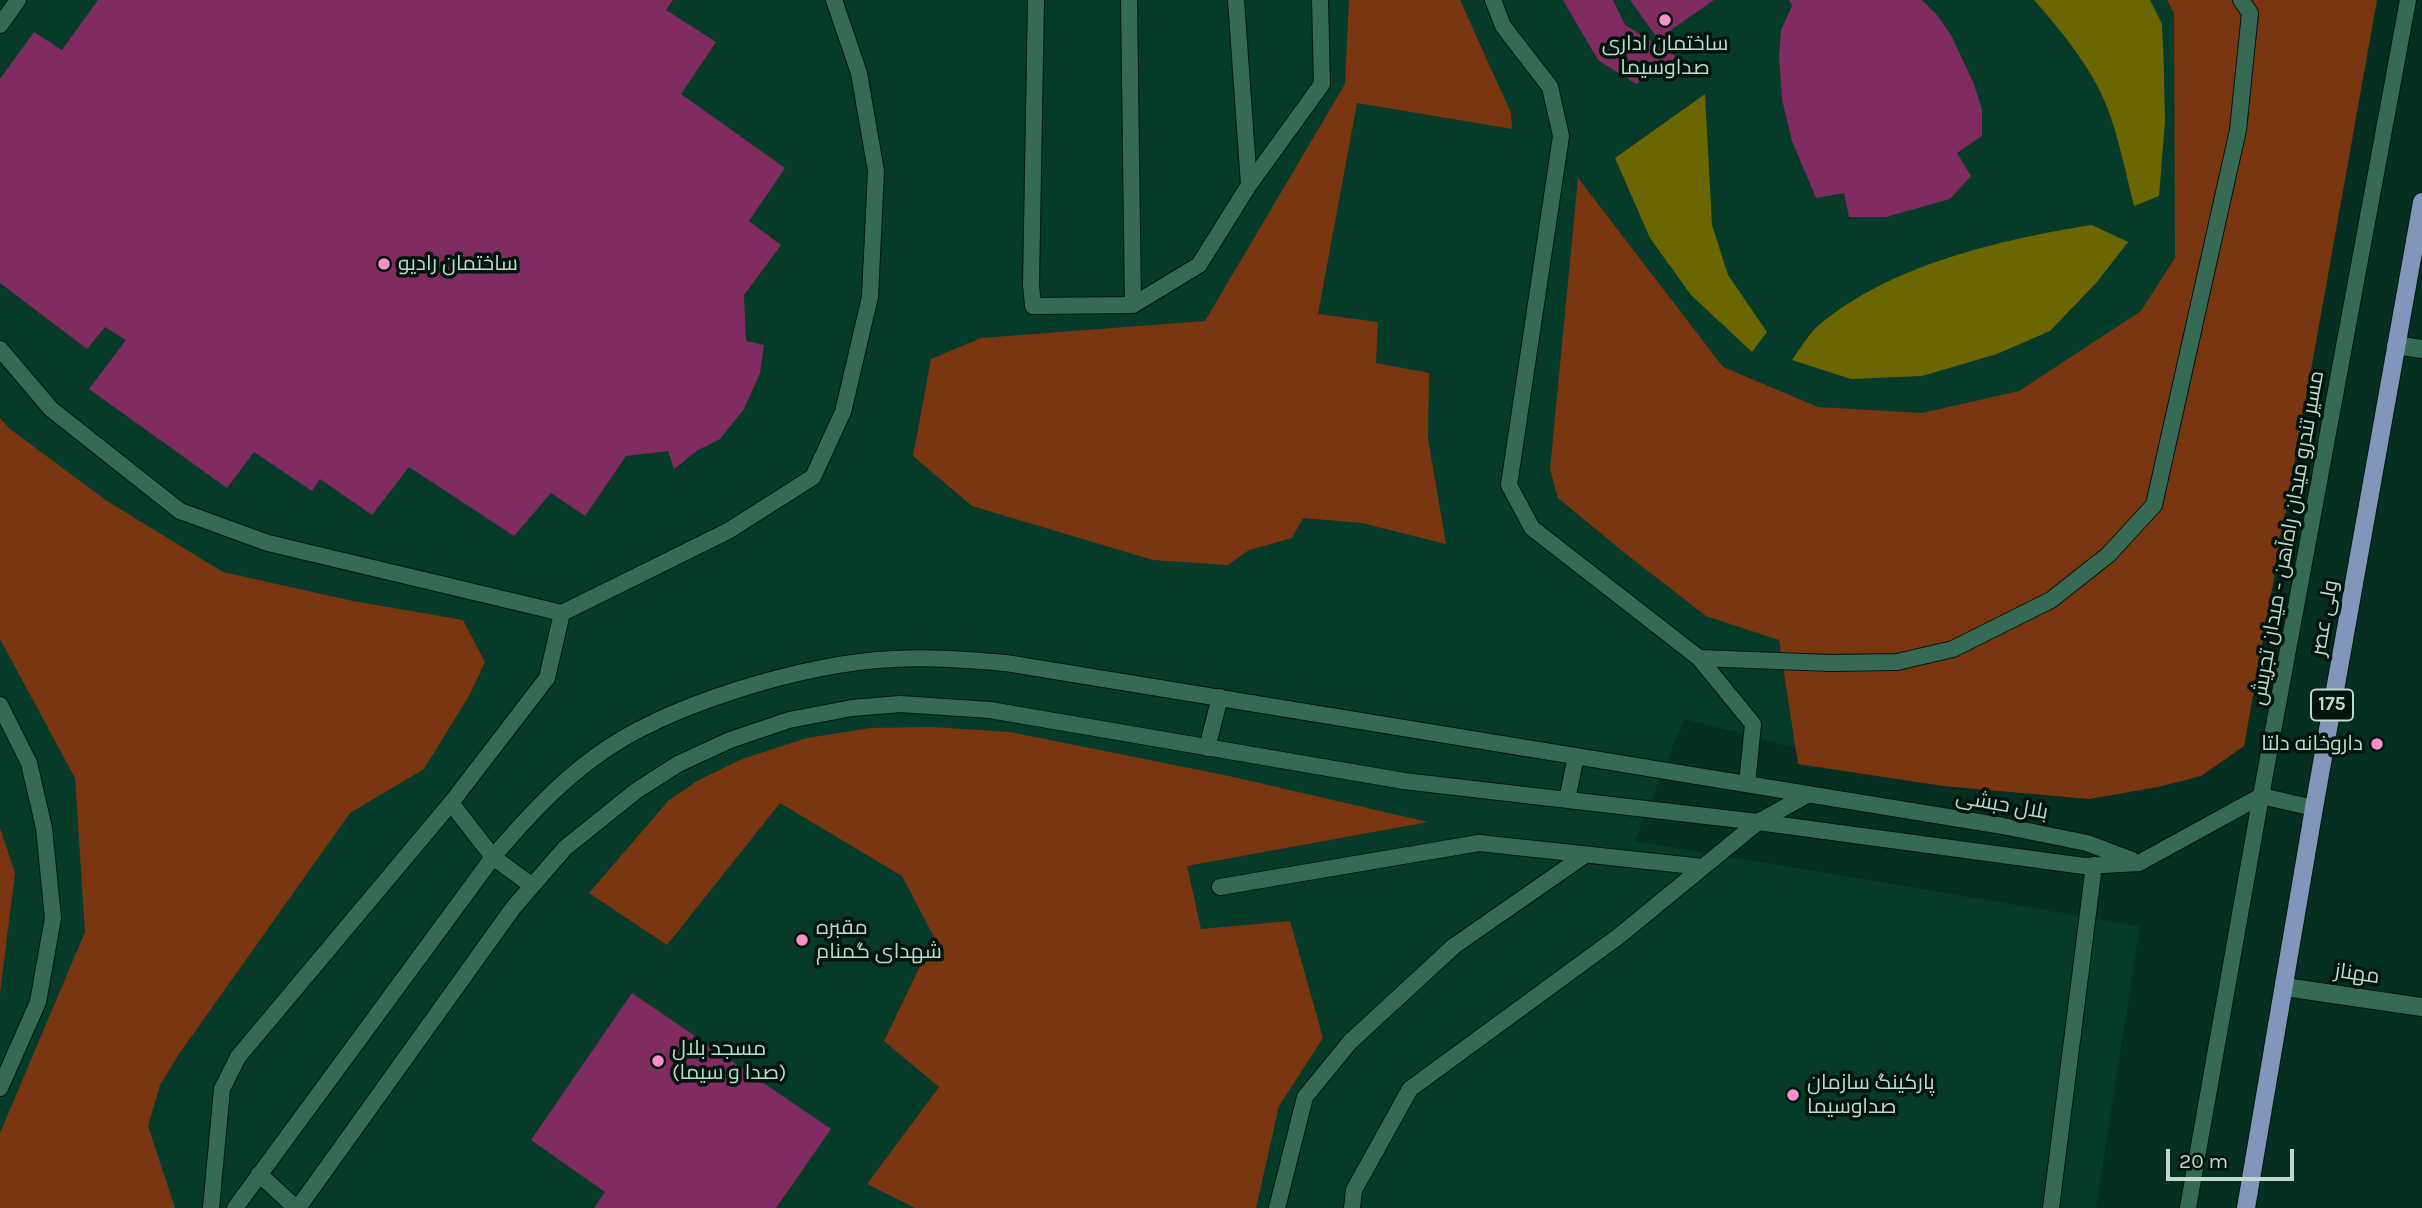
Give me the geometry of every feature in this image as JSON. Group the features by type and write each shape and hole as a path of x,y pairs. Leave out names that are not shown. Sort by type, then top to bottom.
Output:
{"main road":[{"name":"ولی عصر","path":"2246,1208 2422,202"}],"street":[{"path":"2396,345 2422,349"},
{"name":"مهناز","path":"2285,987 2422,1007"}],"lane":[{"path":"0,24 18,0"},
{"path":"0,349 51,409 180,511 268,543 562,613 728,531 813,477 843,411 870,298 876,171 859,73 834,0"},
{"path":"1036,0 1031,285 1033,306 1133,305 1199,265 1249,185 1322,84 1320,0"},
{"path":"1129,0 1133,305"},
{"path":"1236,0 1249,185"},
{"path":"1493,0 1503,26 1550,87 1561,136 1509,485 1532,528 1699,658 1754,724 1746,783"},
{"path":"1699,658 1830,663 1897,662 1953,649 2051,600 2108,555 2154,505 2238,130 2250,13 2241,0"},
{"name":"مسیر تندرو میدان راه‌آهن - میدان تجریش","path":"2188,1208 2261,796 2409,0"},
{"path":"211,1208 222,1088 238,1057 451,803 547,678 562,613"},
{"name":"بلال حبشی","path":"235,1208 493,857 536,808 596,756 654,722 704,702 818,669 892,659 951,658 1006,663 2015,828 2087,843 2139,863"},
{"path":"1207,748 1220,697"},
{"path":"259,1174 297,1208 531,885 565,848 636,791 678,764 730,740 789,720 852,708 900,704 990,710 1404,781 1758,822 2084,866 2139,863 2261,796 2314,808"},
{"path":"0,705 29,763 44,828 53,918 37,1002 0,1088"},
{"path":"1566,800 1576,756"},
{"path":"1352,1208 1354,1191 1410,1089 1619,936 1758,822 1809,794"},
{"path":"451,803 493,857 531,885"},
{"path":"1220,887 1479,843 1703,867"},
{"path":"1277,1208 1305,1097 1350,1042 1454,946 1584,855"},
{"path":"2051,1208 2094,866"}],"shaded area":[{"path":"0,0 2339,0 1943,786 1684,719 1635,841 2140,926 2096,1208 0,1208"},
{"path":"1349,0 1460,0 1511,113 1512,129 1357,103 1318,314 1378,322 1376,363 1429,373 1428,439 1446,544 1362,523 1303,518 1292,538 1249,550 1228,565 1153,560 972,506 913,456 931,359 981,338 1205,321 1345,84"},
{"path":"2034,0 2150,0 2162,24 2165,121 2159,196 2134,206 2115,131 2101,93 2075,51"},
{"path":"2167,0 2377,0 2244,746 2201,776 2158,787 2089,799 1943,786 1798,764 1779,640 1706,616 1558,498 1550,469 1578,178 1723,367 1818,407 1922,413 2019,391 2141,311 2175,258 2174,13"},
{"path":"1705,94 1712,225 1728,275 1767,332 1752,352 1691,295 1650,238 1615,158"},
{"path":"2092,225 2128,242 2097,282 2050,331 1997,354 1922,376 1851,379 1792,360 1818,326 1878,286 1912,271 1984,247"},
{"path":"0,418 10,429 107,501 223,572 353,601 463,620 485,662 470,694 424,769 350,813 179,1054 160,1085 148,1126 175,1208 0,1208 0,1133 85,932 75,778 0,639"},
{"path":"932,727 1010,732 1229,776 1428,822 1187,866 1201,929 1290,921 1323,1038 1279,1106 1256,1208 915,1208 867,1184 939,1087 884,1041 934,937 902,876 780,803 667,945 589,893 669,800 697,781 742,759 807,738 871,728"},
{"path":"0,828 15,873 0,993"}],"building":[{"name":"ساختمان رادیو","path":"98,0 673,0 666,10 716,42 681,94 785,168 749,221 781,245 744,295 746,341 764,345 760,373 744,409 720,439 698,450 674,469 668,451 626,456 585,516 551,493 514,536 409,467 372,515 320,479 312,491 254,452 227,488 89,389 126,340 105,327 87,349 0,283 0,79 34,32 62,50"},
{"path":"1563,0 1613,0 1625,25 1677,57 1636,84 1598,60"},
{"name":"ساختمان اداری صداوسیما","path":"1630,0 1714,0 1658,39"},
{"path":"1789,0 1922,0 1937,15 1951,35 1973,82 1982,109 1982,136 1957,153 1971,176 1950,199 1886,217 1849,217 1844,193 1816,198 1792,141 1782,99 1779,57 1781,30 1792,6"},
{"name":"مسجد بلال (صدا و سیما)","path":"632,993 831,1129 776,1208 594,1208 605,1192 531,1140"}],"place":[{"name":"ساختمان اداری صداوسیما","path":"1665,20"},
{"name":"ساختمان رادیو","path":"384,264"},
{"name":"داروخانه دلتا","path":"2377,744"},
{"name":"مقبره شهدای گمنام","path":"802,940"},
{"name":"مسجد بلال (صدا و سیما)","path":"658,1061"},
{"name":"پارکینگ سازمان صداوسیما","path":"1793,1095"}]}
